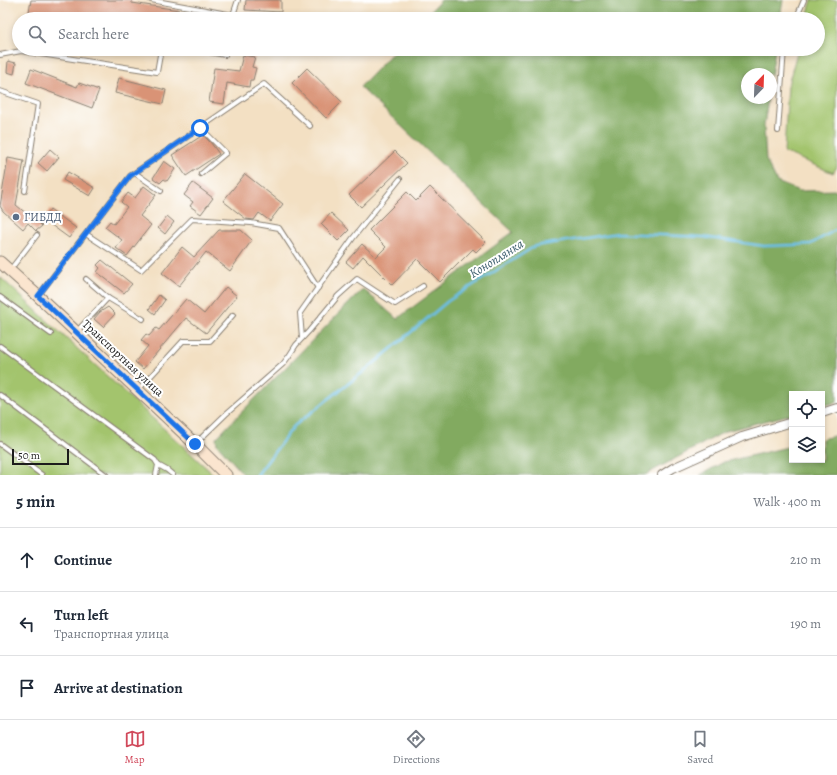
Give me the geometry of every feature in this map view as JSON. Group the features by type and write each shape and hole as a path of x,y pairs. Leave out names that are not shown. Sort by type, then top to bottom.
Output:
{"main road":[{"name":"Транспортная улица","path":"0,262 138,390 225,474"}],"street":[{"path":"825,412 837,408"},
{"path":"662,475 742,437 789,423"}],"lane":[{"path":"151,0 209,12"},
{"path":"234,12 238,0"},
{"path":"799,12 804,0"},
{"path":"0,55 12,53"},
{"path":"53,56 157,72 160,56"},
{"path":"778,131 783,56"},
{"path":"38,296 130,176 264,84 310,126"},
{"path":"0,91 38,104 25,191"},
{"path":"200,128 226,153 201,174"},
{"path":"135,173 161,191"},
{"path":"302,338 300,313 353,238 400,179"},
{"path":"86,234 141,270 192,219 251,223 279,228 318,288"},
{"path":"9,270 37,235"},
{"path":"86,279 108,298 143,319"},
{"path":"195,444 282,364 296,345 338,296 357,279 396,304 423,286"},
{"path":"0,297 51,334"},
{"path":"76,332 108,298"},
{"path":"138,390 183,341 210,341 233,315"},
{"path":"0,346 155,460 158,465 173,475"},
{"path":"0,395 106,475"},
{"path":"0,444 42,475"},
{"path":"156,475 158,465"}],"green space":[{"path":"441,0 783,0 781,12 430,12"},
{"path":"812,0 837,0 837,167 833,173 784,152 788,85 796,56 825,56 825,12 808,12"},
{"path":"389,56 774,56 772,68 741,68 741,104 767,104 764,126 766,160 777,182 799,191 837,190 837,402 825,405 825,391 789,391 789,415 726,431 645,475 244,475 217,444 216,438 363,289 397,319 513,232 360,87"},
{"path":"0,277 214,475 0,475"},
{"path":"837,435 837,475 700,475 724,462 789,447 789,463 825,463 825,438"}],"building":[{"path":"31,0 132,0 132,3 179,10 179,12 29,12"},
{"path":"246,0 281,0 281,12 245,10"},
{"path":"243,56 255,57 252,67 256,68 253,80 250,80 249,87 227,83 224,104 209,102 214,68 239,71"},
{"path":"8,61 16,63 14,74 7,72"},
{"path":"307,68 342,102 326,118 292,83"},
{"path":"31,69 77,87 79,83 99,90 92,108 26,83"},
{"path":"119,78 166,90 163,104 115,93"},
{"path":"203,135 219,154 186,176 172,155"},
{"path":"50,149 59,157 47,171 38,163"},
{"path":"395,151 407,163 361,207 349,195"},
{"path":"8,158 24,161 16,205 42,226 36,231 28,223 23,229 3,211 0,206"},
{"path":"164,161 175,169 167,181 164,179 160,183 153,178"},
{"path":"68,172 95,188 90,196 63,180"},
{"path":"245,174 283,204 270,221 259,213 254,220 246,219 223,201"},
{"path":"193,183 213,198 201,214 190,206 193,202 184,195"},
{"path":"144,186 156,195 140,216 151,225 127,256 116,248 122,240 105,227 110,221 114,224 127,207 121,202 128,193 135,198"},
{"path":"430,187 486,242 476,252 473,249 440,282 417,259 392,285 363,256 353,268 346,262 362,244 376,257 386,247 369,230 407,192 416,201"},
{"path":"50,209 76,228 69,238 43,219"},
{"path":"331,213 349,230 338,241 321,224"},
{"path":"167,216 174,222 165,234 158,228"},
{"path":"219,230 241,230 252,240 230,271 206,252 179,286 162,273 182,247 194,257"},
{"path":"102,260 132,284 124,293 97,272 100,268 97,265"},
{"path":"226,287 237,296 206,333 186,318 143,369 135,362 148,346 141,340 146,334 149,336 156,328 159,330 186,299 204,314"},
{"path":"159,295 165,300 155,314 149,309"},
{"path":"108,307 115,314 103,327 94,319 100,312"}],"waterway":[{"name":"Коноплянка","path":"257,475 294,426 372,365 448,301 535,246 618,233 703,237 764,246 811,244 837,229"}],"place":[{"name":"ГИБДД","path":"16,217"}],"route":[{"path":"195,444 38,296 130,176 200,128"}]}
